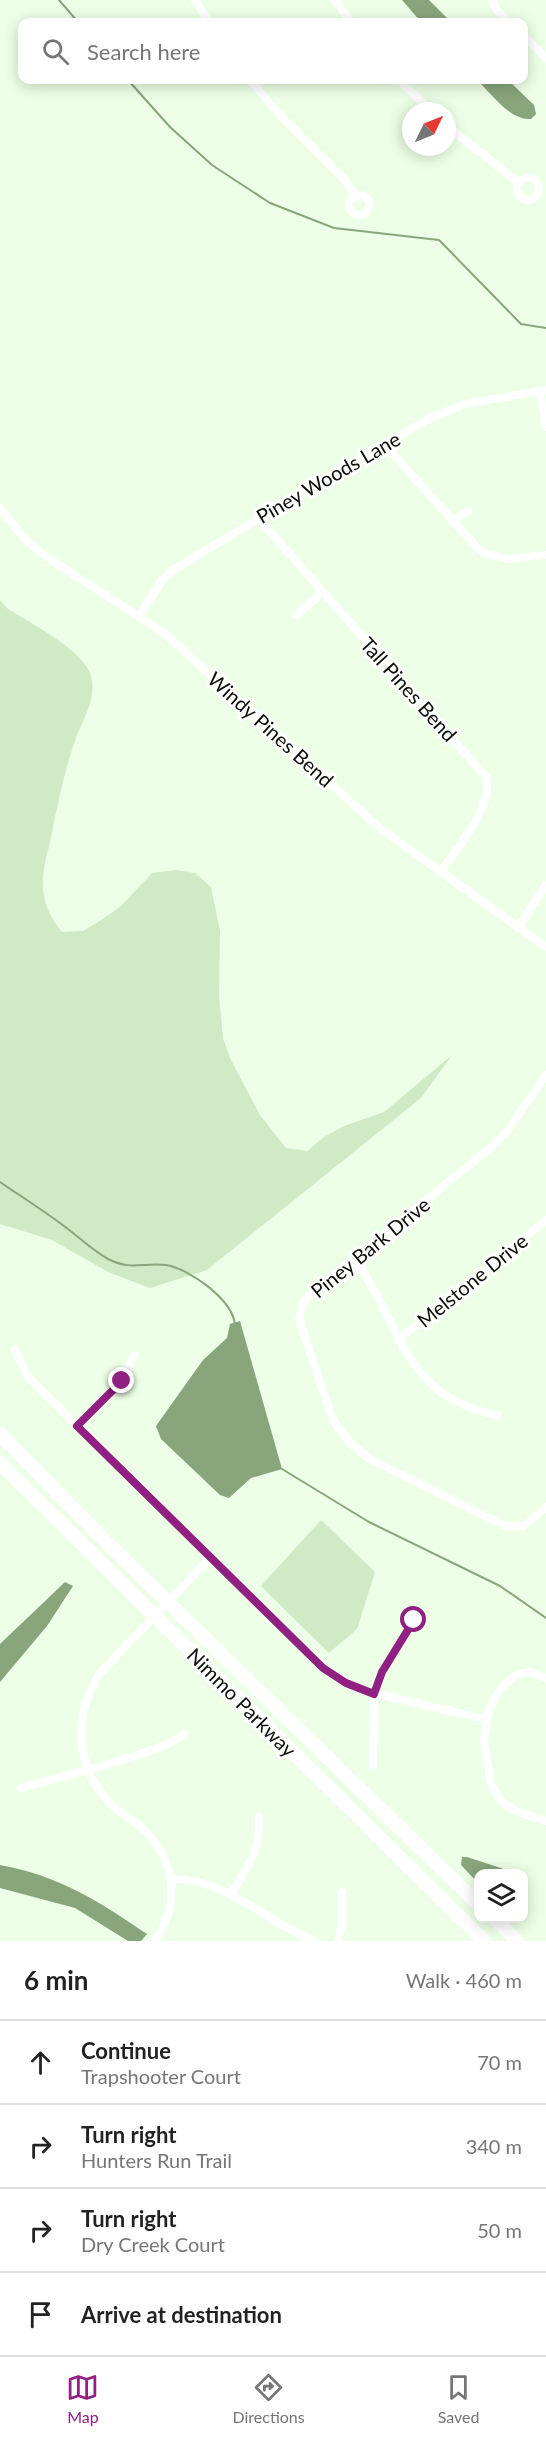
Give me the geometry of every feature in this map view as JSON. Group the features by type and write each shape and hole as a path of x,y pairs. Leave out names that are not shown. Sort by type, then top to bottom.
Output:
{"highway":[{"name":"Nimmo Parkway","path":"0,1434 168,1602 474,1900"},
{"name":"Nimmo Parkway","path":"0,1463 484,1941"},
{"path":"499,1923 517,1941"}],"street":[{"path":"195,0 206,18"},
{"path":"335,0 348,18"},
{"path":"492,0 495,9 505,18"},
{"path":"528,40 546,58"},
{"path":"253,84 281,116 345,180 356,196"},
{"path":"403,84 422,102"},
{"path":"456,133 519,183"},
{"path":"543,390 546,427"},
{"name":"Piney Woods Lane","path":"139,616 170,572 428,419 465,404 543,390"},
{"path":"384,444 473,546 490,556 507,559 546,555"},
{"name":"Windy Pines Bend","path":"0,508 17,530 42,554 139,616 176,643 381,829 546,947"},
{"path":"452,522 468,511"},
{"name":"Tall Pines Bend","path":"258,518 486,777 488,792 483,808 440,873"},
{"path":"297,615 322,592"},
{"path":"518,928 546,885"},
{"name":"Piney Bark Drive","path":"546,1075 508,1129 478,1161 307,1297 300,1310 299,1319 319,1385 333,1420 342,1434 370,1459 505,1526 524,1526 546,1507"},
{"name":"Melstone Drive","path":"399,1340 546,1220"},
{"path":"354,1258 381,1299 411,1364 436,1388 462,1404 497,1415"},
{"path":"15,1350 28,1377 323,1668 346,1683 374,1694 486,1719"},
{"path":"77,1426 122,1381 134,1355"},
{"path":"155,1941 163,1928 172,1904 171,1879 156,1843 145,1831 111,1804 88,1769 80,1733 83,1708 89,1692 107,1665 211,1557"},
{"path":"373,1766 374,1694 382,1672 414,1620"},
{"path":"546,1678 530,1672 508,1680 494,1699 486,1719 484,1741 495,1792 507,1807 546,1821"},
{"path":"21,1788 88,1769 178,1739 184,1734"},
{"path":"231,1893 255,1852 259,1837 259,1816"},
{"path":"171,1879 200,1881 231,1893 272,1920 315,1941"},
{"path":"338,1941 342,1924 342,1892"}],"shaded area":[{"path":"402,0 429,0 447,18 418,18"},
{"path":"481,84 512,84 534,105 536,114 531,119 523,118 501,105"},
{"path":"0,600 8,609 66,646 85,664 92,681 90,705 77,735 65,773 43,873 46,905 62,932 83,931 103,919 121,906 152,873 175,870 195,873 211,887 220,931 219,996 223,1038 230,1058 260,1115 286,1148 307,1151 324,1137 344,1126 384,1112 452,1055 421,1098 207,1270 150,1288 108,1272 52,1240 0,1224"},
{"path":"240,1321 282,1469 251,1478 229,1498 220,1495 161,1439 156,1426 203,1360 227,1338 230,1324"},
{"path":"321,1520 375,1572 357,1629 329,1653 261,1586"},
{"path":"65,1582 73,1586 47,1626 0,1682 0,1644"},
{"path":"462,1857 467,1857 504,1869 474,1869 474,1879 461,1865"},
{"path":"0,1865 41,1876 78,1891 147,1934 141,1941 128,1941 75,1908 0,1888"}],"waterway":[{"path":"59,0 75,18"},
{"path":"132,84 170,127 212,165 270,203 334,228 439,240 521,324 546,328"},
{"path":"0,1182 56,1220 91,1248 116,1263 166,1265 198,1279 219,1296 232,1315 235,1325"},
{"path":"282,1469 369,1522 500,1586 546,1618"}],"route":[{"path":"122,1381 77,1426 323,1668 346,1683 374,1694 382,1672 414,1620"}]}
